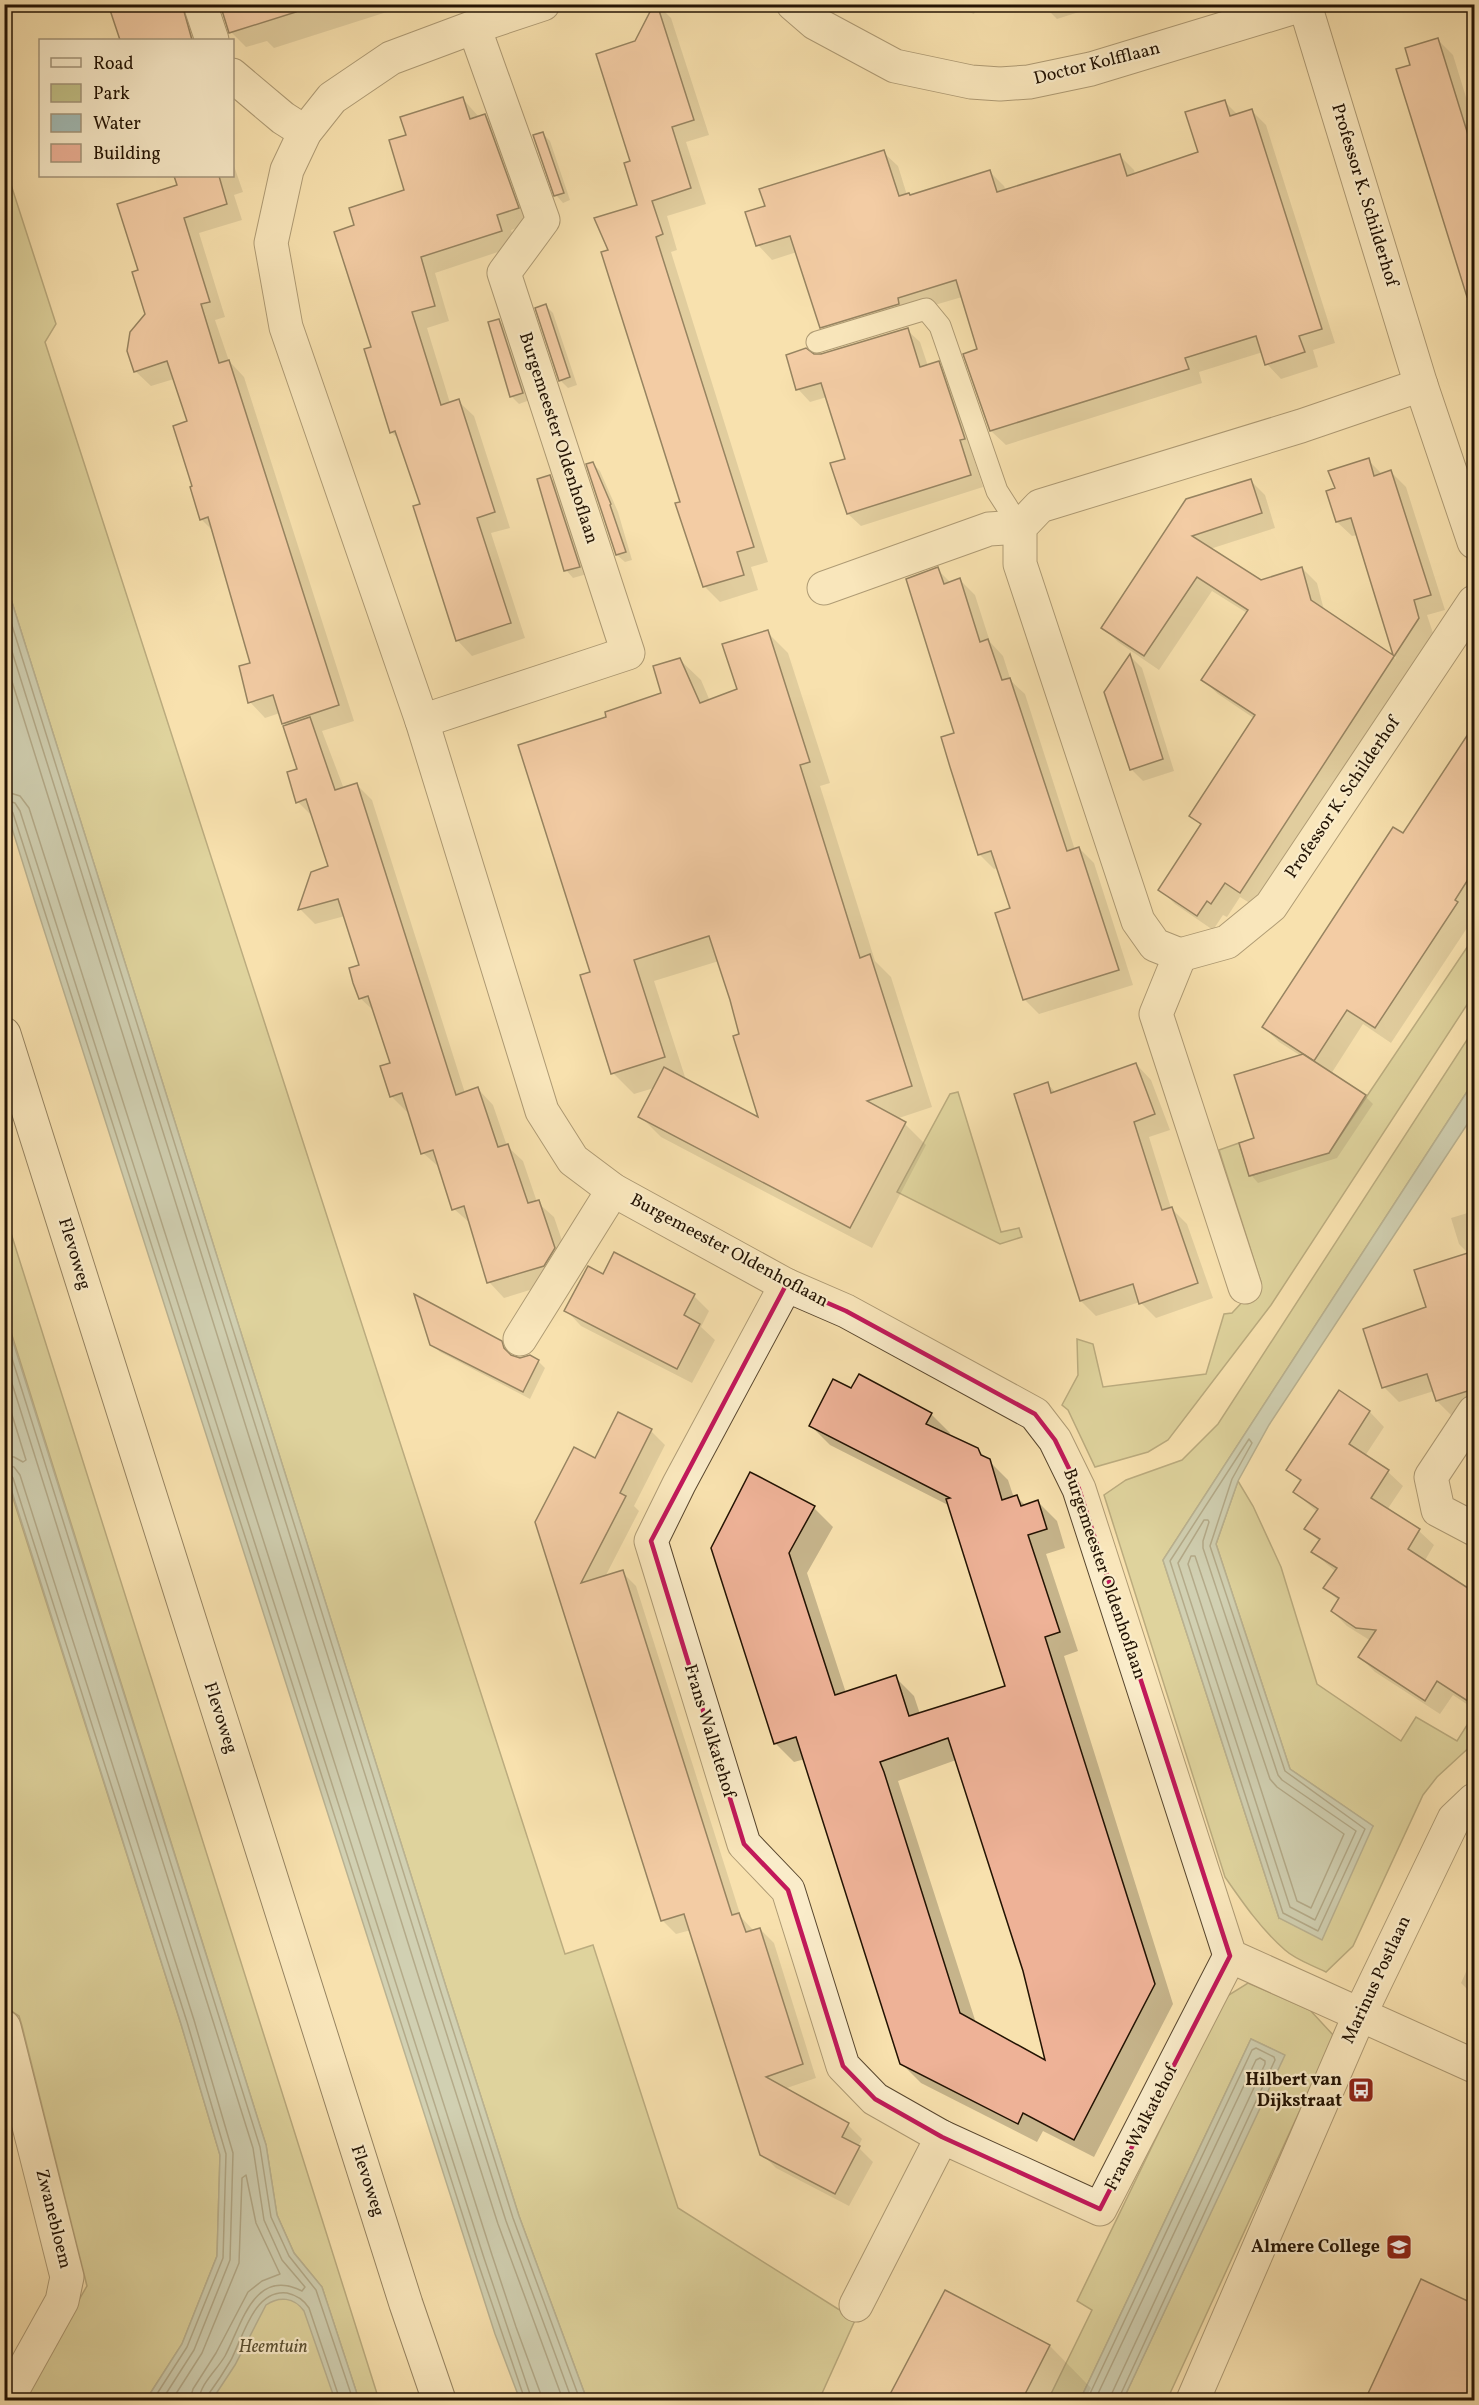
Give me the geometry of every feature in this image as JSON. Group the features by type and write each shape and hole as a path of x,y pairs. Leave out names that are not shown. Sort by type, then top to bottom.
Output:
{"street":[{"path":"200,4 212,39"},
{"name":"Burgemeester Oldenhoflaan","path":"543,4 391,58 332,98 305,132 287,170 271,243 286,327 422,721 542,1111 573,1160 613,1190 786,1285 846,1311 1035,1414 1055,1440 1079,1489 1230,1956"},
{"name":"Doctor Kolfflaan","path":"793,4 815,23 895,66 931,76 1000,84 1029,82 1091,69 1305,5"},
{"name":"Professor K. Schilderhof","path":"1305,5 1421,385 1474,542"},
{"name":"Burgemeester Oldenhoflaan","path":"422,721 628,653 504,273 543,220 474,27"},
{"path":"234,77 283,118 305,132"},
{"path":"824,588 989,529 1020,527 1040,506 1301,426 1421,385"},
{"path":"1020,527 1020,564 1138,921 1155,945 1180,955 1156,1014 1245,1287"},
{"name":"Professor K. Schilderhof","path":"1180,955 1227,942 1271,906 1474,602"},
{"name":"Flevoweg","path":"4,1034 399,2281 439,2400"},
{"name":"Burgemeester Oldenhoflaan","path":"520,1339 613,1190"},
{"name":"Frans Walkatehof","path":"786,1285 679,1484 651,1542 744,1844 788,1890 843,2066 875,2098 942,2137 1100,2209 1230,1956"},
{"path":"1474,1412 1431,1478 1438,1510 1474,1529"},
{"name":"Marinus Postlaan","path":"1193,2400 1360,2013 1454,1819 1474,1800"},
{"path":"1230,1956 1474,2066"},
{"name":"Zwanebloem","path":"4,2026 67,2277 62,2301 7,2400"},
{"path":"856,2305 942,2137"}],"lane":[{"path":"817,342 926,309 940,326 997,491 1020,527"}],"highlighted area":[{"path":"786,1285 846,1311 1035,1414 1055,1440 1079,1489 1230,1956 1100,2209 942,2137 875,2099 843,2066 788,1890 744,1844 651,1541"}],"green space":[{"path":"4,163 56,324 45,342 565,1954 593,1945 678,2208 838,2309 856,2318 819,2400 587,2400 519,2216 5,580"},
{"path":"1474,937 1474,994 1271,1305 1168,1440 1148,1452 1095,1467 1068,1410 1062,1405 1078,1375 1077,1339 1093,1344 1103,1387 1206,1374 1224,1314 1232,1313 1261,1282 1219,1150 1239,1143 1250,1176 1330,1151"},
{"path":"1474,1029 1474,1081 1163,1560 1279,1918 1373,1826 1290,1769 1216,1544 1238,1481 1253,1506 1281,1567 1317,1684 1401,1741 1416,1717 1457,1741 1474,1714 1474,1743 1437,1777 1423,1795 1353,1946 1326,1972 1294,1957 1276,1942 1225,1877 1104,1495 1126,1480 1182,1460 1218,1424"},
{"path":"958,1092 1001,1232 1019,1228 1022,1237 1000,1244 897,1192 950,1094"},
{"path":"4,1211 379,2400 359,2400 322,2287 294,2253 277,2215 266,2145 5,1313"},
{"path":"4,1470 181,2024 220,2155 217,2256 182,2344 146,2400 21,2400 87,2286 22,2026 19,2016 5,2007"},
{"path":"1248,1983 1310,2010 1334,2036 1167,2400 1123,2400 1284,2055 1251,2039 1080,2400 1048,2400 1092,2310 1077,2301 1224,1998"},
{"name":"Heemtuin","path":"266,2259 311,2293 347,2400 173,2400"}],"water":[{"path":"5,580 519,2216 587,2400 520,2400 495,2334 35,902 5,806"},
{"path":"1474,1081 1474,1114 1269,1425 1238,1481 1216,1544 1290,1769 1373,1826 1322,1940 1279,1918 1163,1560"},
{"path":"4,1313 266,2145 277,2215 294,2253 322,2287 359,2400 335,2400 304,2311 296,2303 281,2299 266,2305 235,2365 212,2400 146,2400 182,2344 217,2256 220,2155 181,2024 5,1470"},
{"path":"1251,2039 1285,2055 1123,2400 1080,2400"}],"building":[{"path":"108,4 182,4 192,39 120,39"},
{"path":"220,4 295,4 296,12 229,33"},
{"path":"654,4 657,4 694,120 672,127 691,188 652,201 663,234 656,237 754,547 737,552 744,575 703,587 675,503 680,502 601,252 608,250 594,218 637,205 624,163 630,161 596,54 635,41"},
{"path":"1438,38 1474,154 1474,296 1467,297 1396,69 1410,65 1405,48"},
{"path":"463,97 470,119 485,114 519,208 497,215 502,231 421,257 435,306 412,312 441,405 459,399 495,512 477,518 511,623 456,641 413,506 420,504 395,431 390,433 364,349 371,347 334,232 354,225 349,208 404,190 389,140 406,135 400,117"},
{"path":"1225,100 1230,116 1252,109 1322,329 1299,336 1305,352 1265,365 1256,336 1185,358 1189,369 990,431 963,354 977,349 956,280 898,298 899,304 820,328 790,236 756,246 745,212 765,206 759,189 884,150 899,196 909,193 910,195 990,170 997,192 1120,154 1127,176 1198,152 1185,112"},
{"path":"543,132 564,193 554,196 533,135"},
{"path":"174,177 219,177 227,204 184,218 210,302 201,304 219,363 229,360 339,705 282,724 273,695 248,703 239,666 250,663 208,517 200,520 173,426 187,421 167,361 134,372 127,351 130,332 145,314 132,272 138,270 117,204 177,185"},
{"path":"546,304 570,377 559,381 535,308"},
{"path":"499,319 523,393 510,397 488,322"},
{"path":"908,328 920,367 939,361 965,439 960,440 971,475 847,514 830,463 845,459 821,383 796,390 786,355 806,348 814,354 821,354"},
{"path":"1369,458 1374,476 1391,470 1431,595 1414,600 1419,618 1240,893 1225,883 1211,904 1207,901 1197,916 1158,890 1201,824 1189,816 1255,715 1201,680 1248,610 1197,577 1144,656 1101,628 1186,499 1251,479 1262,513 1192,536 1261,580 1302,567 1311,600 1393,655 1351,518 1336,522 1326,491 1335,488 1328,471"},
{"path":"593,462 611,504 626,552 616,555 586,464"},
{"path":"550,475 580,567 564,571 537,479"},
{"path":"938,567 944,584 960,578 980,642 988,639 1002,680 1010,678 1067,851 1079,847 1119,970 1023,1000 995,913 1010,908 991,851 978,855 950,767 941,737 954,733 906,579"},
{"path":"768,630 810,762 800,765 860,958 870,954 912,1086 867,1101 906,1122 850,1228 638,1117 664,1067 758,1117 733,1036 739,1034 730,1000 709,936 634,960 665,1057 611,1074 580,975 590,972 518,745 606,717 605,712 661,693 653,666 680,658 700,703 737,689 722,644"},
{"path":"1130,654 1163,759 1130,770 1104,692"},
{"path":"310,717 335,790 357,783 456,1095 478,1087 498,1147 508,1144 528,1203 539,1200 555,1248 544,1266 487,1283 464,1206 452,1210 433,1150 421,1154 402,1093 390,1097 380,1066 390,1063 368,996 359,999 353,983 349,968 359,965 338,899 298,910 311,872 328,866 306,799 296,803 287,772 297,769 283,726"},
{"path":"1474,725 1474,870 1455,900 1458,902 1375,1028 1347,1010 1314,1061 1262,1027 1393,827 1403,833"},
{"path":"1303,1054 1366,1095 1329,1153 1249,1176 1239,1143 1254,1138 1234,1075"},
{"path":"1136,1063 1155,1114 1134,1122 1162,1210 1172,1207 1198,1283 1139,1304 1133,1284 1080,1301 1014,1094 1048,1082 1051,1093"},
{"path":"1474,1251 1474,1389 1436,1401 1427,1374 1382,1388 1363,1329 1426,1307 1414,1270"},
{"path":"614,1252 695,1294 684,1315 700,1324 677,1369 564,1311 588,1266 603,1274"},
{"path":"414,1294 502,1341 504,1348 511,1355 520,1358 530,1355 539,1360 523,1392 430,1345"},
{"path":"859,1374 932,1413 926,1424 978,1448 981,1455 990,1459 1002,1500 1017,1495 1021,1506 1038,1500 1047,1529 1028,1535 1060,1632 1045,1637 1155,1984 1074,2140 1023,2113 1018,2124 900,2064 796,1737 774,1744 711,1548 750,1472 815,1506 789,1553 835,1695 896,1675 909,1716 1005,1686 946,1499 950,1498 809,1426 833,1379 851,1388","holes":["948,1738 1023,1971 1045,2060 960,2013 880,1762"]},
{"path":"1339,1390 1370,1411 1349,1444 1389,1470 1371,1498 1420,1529 1408,1549 1474,1592 1474,1705 1437,1681 1425,1701 1358,1657 1376,1630 1356,1628 1331,1611 1339,1598 1323,1588 1337,1568 1311,1552 1320,1539 1304,1529 1318,1509 1293,1492 1301,1480 1286,1470"},
{"path":"618,1412 652,1429 620,1493 626,1496 581,1583 623,1570 732,1915 739,1913 746,1932 760,1928 803,2064 766,2077 849,2123 842,2137 860,2146 835,2194 760,2155 684,1914 661,1921 535,1522 574,1447 595,1458"},
{"path":"1421,2279 1474,2304 1474,2400 1365,2400"},
{"path":"945,2290 1050,2345 1022,2400 887,2400"}],"place":[{"name":"Hilbert van Dijkstraat","path":"1361,2090"},
{"name":"Almere College","path":"1399,2247"}]}
